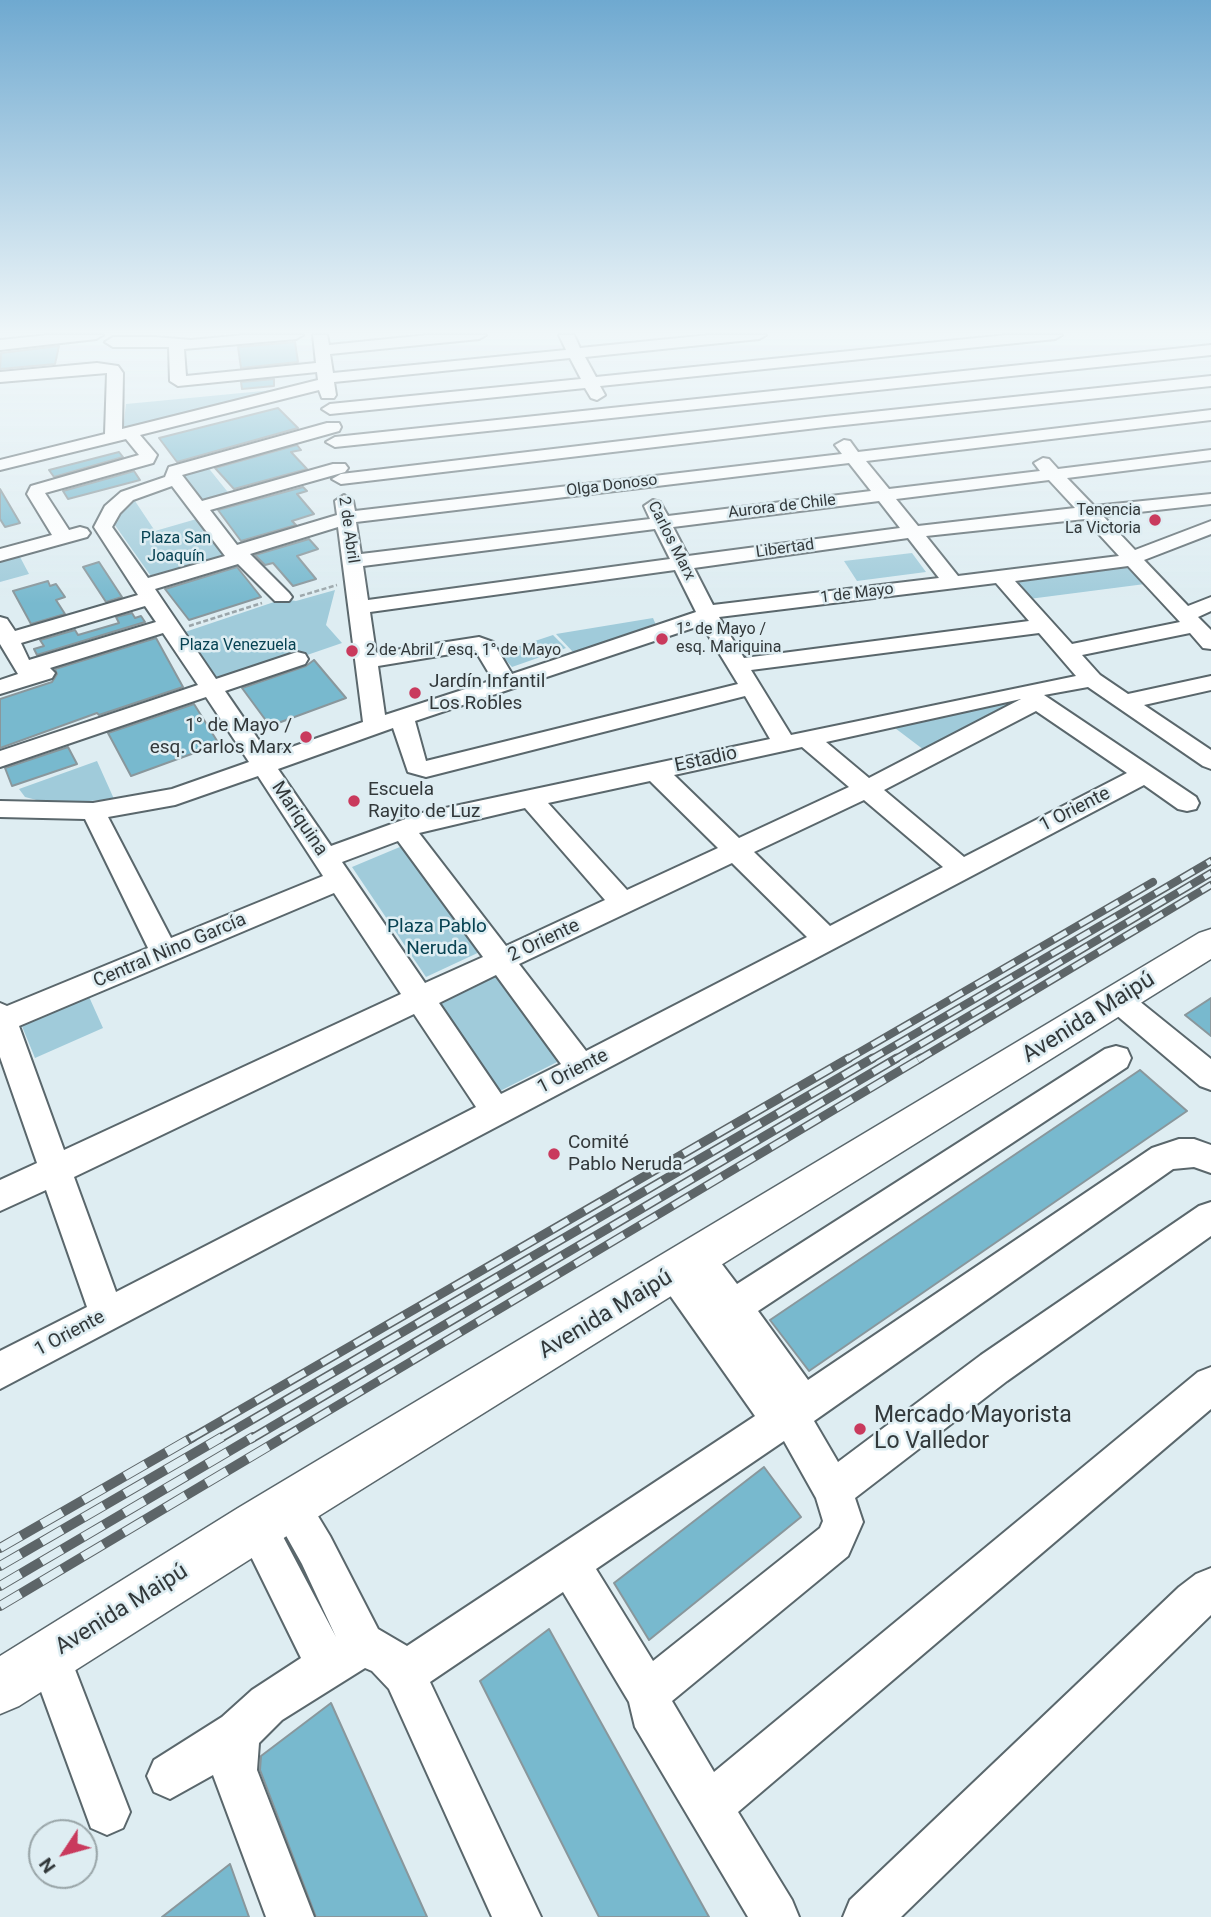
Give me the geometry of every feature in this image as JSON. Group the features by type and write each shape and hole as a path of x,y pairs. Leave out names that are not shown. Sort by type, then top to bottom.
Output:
{"main road":[{"name":"Avenida Maipú","path":"0,1687 1211,942"}],"street":[{"path":"64,538 35,492 44,487 147,459 148,455 121,435 120,424"},
{"path":"0,465 121,435 151,424"},
{"path":"0,555 103,527 107,516 122,500 175,475 342,424"},
{"path":"333,426 363,424"},
{"name":"Carlos Marx","path":"612,424 707,614 751,688 795,740 866,789 962,869"},
{"path":"198,508 340,474 632,465 814,424"},
{"path":"827,424 953,583"},
{"path":"1010,424 1211,643"},
{"name":"Olga Donoso","path":"4,631 146,592 237,555 346,518 632,465 852,456 1136,424"},
{"name":"2 de Abril","path":"333,426 375,726"},
{"name":"Aurora de Chile","path":"353,561 1211,455"},
{"path":"175,475 237,555 282,597"},
{"name":"Libertad","path":"359,607 912,532 1211,499"},
{"name":"Mariquina","path":"103,527 496,1112"},
{"name":"1 de Mayo","path":"0,809 93,811 175,797 375,726 691,622 722,609 953,583 1132,559 1211,527"},
{"path":"1001,577 1091,680 1211,762"},
{"path":"1065,652 1190,620 1211,603"},
{"path":"737,665 1042,626"},
{"path":"4,631 14,665 171,628"},
{"path":"0,687 171,628"},
{"path":"367,660 478,643 484,645 506,682"},
{"path":"0,759 297,659"},
{"name":"Estadio","path":"332,869 402,828 795,740 1091,680"},
{"path":"1124,702 1211,683"},
{"path":"402,717 416,766 426,769 751,688"},
{"path":"1030,694 1187,803"},
{"name":"2 Oriente","path":"0,1196 866,789 1021,710 1032,703 1030,694"},
{"path":"655,771 827,940"},
{"name":"1 Oriente","path":"0,1371 1145,774"},
{"path":"530,799 623,904"},
{"path":"93,811 165,953"},
{"path":"402,828 581,1068"},
{"name":"Central Nino García","path":"1,1019 165,953 332,869"},
{"path":"1118,1000 1211,1077"},
{"path":"1,1019 107,1314"},
{"path":"733,1307 1116,1058"},
{"path":"404,1674 790,1415 1163,1158 1179,1153 1194,1153 1211,1159"},
{"path":"833,1490 994,1368 1211,1217"},
{"path":"686,1265 733,1307 793,1388 790,1415"},
{"path":"650,1697 658,1684 834,1542 843,1522 833,1490 790,1415 769,1405 686,1265"},
{"path":"709,1806 1211,1385"},
{"path":"273,1517 346,1655"},
{"path":"569,1564 650,1697 651,1711 775,1917"},
{"path":"867,1917 1194,1602 1211,1589"},
{"path":"170,1776 238,1733 267,1705 346,1655 387,1656 404,1674 517,1917"},
{"path":"49,1656 107,1812"},
{"path":"238,1733 234,1770 290,1917"}],"green space":[{"path":"124,424 146,424 123,430"},
{"path":"206,465 231,496 198,505 173,474"},
{"name":"Plaza San Joaquín","path":"133,498 155,531 200,518 231,557 153,579 112,521"},
{"path":"912,553 926,572 857,581 844,561"},
{"path":"19,555 29,574 0,582 0,560"},
{"path":"1128,566 1145,584 1029,599 1013,581"},
{"name":"Plaza Venezuela","path":"335,590 326,625 342,643 220,685 182,633 283,599 296,601"},
{"path":"653,618 656,625 573,652 556,634"},
{"path":"553,635 566,648 512,667 499,653"},
{"path":"1020,698 1024,701 924,750 891,725"},
{"path":"97,761 114,799 52,804 25,797 19,789"},
{"name":"Plaza Pablo Neruda","path":"407,844 484,950 426,977 352,867"},
{"name":"Plaza Pablo Neruda","path":"498,973 561,1060 498,1092 437,1001"},
{"path":"86,990 103,1028 35,1058 19,1019"}],"building":[{"path":"213,424 294,424 298,428 177,462 159,438"},
{"path":"297,445 301,450 291,452 307,469 234,489 215,468"},
{"path":"119,452 123,457 54,477 49,470"},
{"path":"134,471 140,480 68,499 63,491"},
{"path":"303,487 307,491 297,494 314,514 292,521 296,525 241,541 218,510"},
{"path":"0,489 20,523 5,527 0,519"},
{"path":"309,539 318,549 297,556 316,579 293,586 273,563 265,565 255,555"},
{"path":"99,562 122,597 106,602 83,567"},
{"path":"237,567 261,597 189,620 165,589"},
{"path":"48,581 50,586 56,584 65,597 56,600 65,614 31,624 13,591"},
{"path":"132,613 135,618 141,616 145,622 37,655 34,649 44,646 40,640 75,630 78,635 119,623 116,617"},
{"path":"156,638 183,687 99,715 97,713 0,748 0,699 52,682 57,674 55,669"},
{"path":"314,660 346,698 270,726 242,688 306,666"},
{"path":"194,704 219,744 131,776 108,733"},
{"path":"68,747 77,764 12,786 5,768"},
{"path":"1211,998 1211,1036 1185,1015"},
{"path":"1140,1070 1187,1111 809,1371 770,1320"},
{"path":"764,1467 801,1517 649,1640 614,1583"},
{"path":"549,1629 709,1917 599,1917 480,1681"},
{"path":"331,1703 427,1917 316,1917 260,1770 261,1756"},
{"path":"230,1864 249,1917 162,1917"}],"railway":[{"path":"870,1060 1211,861"},
{"path":"894,1060 1211,873"},
{"path":"846,1060 1153,882"},
{"path":"918,1060 1211,885"},
{"path":"190,1439 849,1058"},
{"path":"219,1439 873,1058"},
{"path":"251,1439 897,1058"},
{"path":"281,1439 921,1058"},
{"path":"0,1548 193,1437"},
{"path":"0,1566 222,1437"},
{"path":"0,1586 253,1437"},
{"path":"0,1606 284,1437"}],"place":[{"name":"Tenencia La Victoria","path":"1155,520"},
{"name":"1° de Mayo / esq. Mariquina","path":"662,639"},
{"name":"2 de Abril / esq. 1° de Mayo","path":"352,651"},
{"name":"Jardín Infantil Los Robles","path":"415,693"},
{"name":"1° de Mayo / esq. Carlos Marx","path":"306,737"},
{"name":"Escuela Rayito de Luz","path":"354,801"},
{"name":"Comité Pablo Neruda","path":"554,1154"},
{"name":"Mercado Mayorista Lo Valledor","path":"860,1429"}]}
